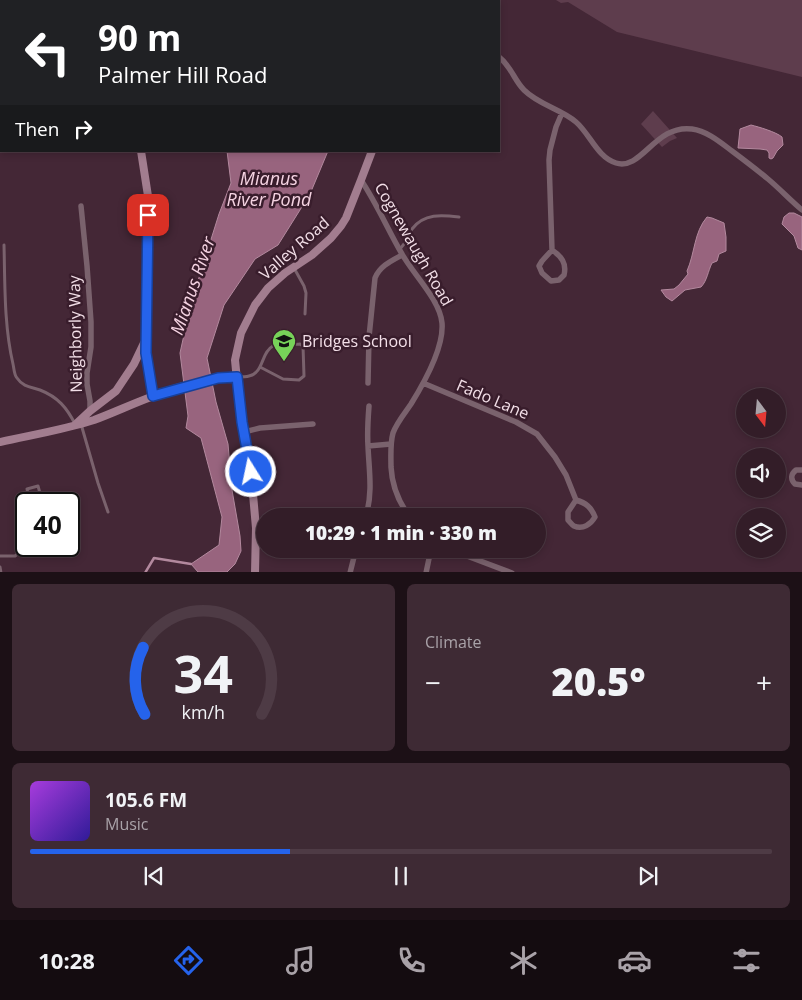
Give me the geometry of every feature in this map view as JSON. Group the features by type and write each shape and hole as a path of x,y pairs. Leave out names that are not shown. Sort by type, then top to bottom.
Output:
{"street":[{"path":"500,59 509,67 524,90 580,126 606,158 620,164 625,164 633,161 659,139 671,132 691,129 705,133 728,148 802,210"},
{"path":"552,250 564,262 566,269 564,275 559,280 551,281 542,273 539,266 552,250 549,160 556,127 562,113"},
{"path":"141,152 148,196 146,353 153,396"},
{"name":"Valley Road","path":"255,572 256,528 251,472 235,360 242,333 255,304 268,288 312,255 341,226 346,218 372,152"},
{"name":"Cognewaugh Road","path":"361,180 370,193 401,252 432,297 442,322 437,353 412,403 398,423 391,444 394,489 404,508"},
{"name":"Neighborly Way","path":"78,424 90,411 87,373 91,346 87,266 81,206"},
{"path":"368,384 369,338 375,278 383,266 401,252"},
{"path":"90,411 116,391 134,364 146,337"},
{"path":"0,442 63,429 111,414 177,388 218,378 237,377"},
{"name":"Fado Lane","path":"423,383 516,422 537,434 566,475 576,500 585,503 591,508 595,517 592,522 584,527 574,526 568,520 568,512 576,500"},
{"path":"368,508 371,482 368,446 369,406"},
{"path":"244,432 260,428 313,424"},
{"path":"368,446 391,444"},
{"path":"802,470 796,470 791,477 795,484 802,485"},
{"path":"350,572 354,558"},
{"path":"426,572 429,558"},
{"path":"473,558 512,572"}],"lane":[{"path":"401,252 413,229 422,220 440,215 459,216"},
{"path":"4,245 6,313 11,355 16,377 26,387 41,390 55,397 78,424 108,512"},
{"path":"293,268 306,293 305,314"},
{"path":"237,377 254,374 260,368 269,349 273,346 300,344 303,346 304,376 300,380 283,379 260,368"},
{"path":"38,486 43,502 30,503 27,489 38,486"},
{"path":"0,556 15,556"},
{"path":"0,566 0,572"}],"shaded area":[{"path":"556,0 802,0 802,77 617,32 568,2 561,3"},
{"path":"653,111 677,138 662,147 641,124"}],"water":[{"path":"751,125 782,137 783,145 773,158 769,158 767,150 738,148 740,129"},
{"name":"Mianus River Pond","path":"227,152 328,152 310,194 278,245 255,259 224,305 207,358 216,402 228,444 232,490 241,551 235,564 227,572 198,572 191,564 219,545 222,517 201,438 186,428 188,416 180,353 191,303 219,214 231,183"},
{"path":"789,213 802,217 802,250 798,248 794,236 782,224 784,217"},
{"path":"707,217 724,223 726,251 719,254 717,261 712,263 701,287 685,290 672,301 661,290 674,289 688,274 687,271 697,236"}],"waterway":[{"name":"Mianus River","path":"146,572 154,558 191,564"}],"place":[{"name":"Bridges School","path":"284,362"}],"route":[{"path":"148,215 146,353 153,396 218,378 237,377 242,422 251,472"}]}
